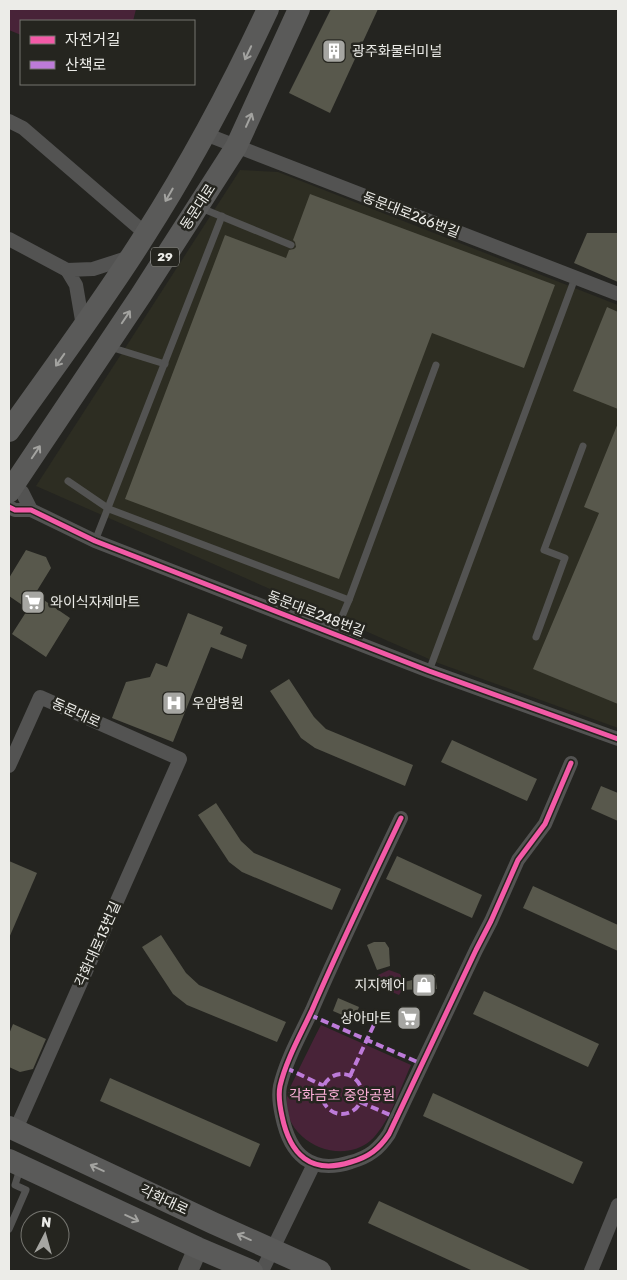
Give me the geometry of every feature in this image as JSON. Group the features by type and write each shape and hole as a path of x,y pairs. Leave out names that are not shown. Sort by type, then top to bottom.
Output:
{"main road":[{"name":"29","path":"9,431 146,234 205,134 244,61 268,9"},
{"name":"동문대로","path":"10,493 236,148 299,9"},
{"name":"각화대로","path":"12,1128 213,1223 320,1271"},
{"path":"15,1163 252,1271"}],"street":[{"path":"9,121 23,128 146,234"},
{"name":"동문대로266번길","path":"205,134 236,148 618,294"},
{"path":"9,239 66,270 76,285 83,326"},
{"path":"66,270 93,269 130,257"},
{"path":"10,493 22,492 31,510"},
{"name":"동문대로248번길","path":"10,493 14,510 31,510 96,541 429,671 618,739"},
{"name":"동문대로","path":"9,766 40,697 180,759"},
{"name":"각화대로13번길","path":"12,1128 180,759"},
{"path":"401,818 316,999 280,1087 280,1107 283,1124 290,1140 296,1151 306,1160 320,1167 330,1167 357,1161 377,1150 389,1134 491,921 518,860 545,824 571,763"},
{"path":"262,1271 314,1164"},
{"path":"591,1271 618,1205"},
{"path":"188,1271 198,1248"}],"lane":[{"path":"198,207 291,244"},
{"path":"96,541 222,216"},
{"path":"429,671 575,278"},
{"path":"107,345 165,364"},
{"path":"335,634 436,365"},
{"path":"536,637 565,558 544,550 583,446"},
{"path":"68,481 109,509 349,600"},
{"path":"9,1229 26,1190 15,1185 15,1163"}],"shaded area":[{"path":"240,170 278,172 618,305 618,728 438,663 36,486"}],"green space":[{"path":"9,9 136,9 133,20 20,20 20,35 9,30"},
{"path":"389,970 400,974 405,985 399,995 375,985 378,975"},
{"name":"각화금호 중앙공원","path":"321,1025 411,1065 394,1106 383,1126 370,1141 357,1148 343,1151 329,1150 315,1145 302,1137 293,1126 288,1112 287,1097 289,1090"}],"building":[{"name":"광주화물터미널","path":"331,9 378,9 330,113 289,93"},
{"path":"310,194 555,285 524,368 432,333 339,579 125,499 225,235 286,258 289,250 296,247 293,240"},
{"path":"587,233 618,233 618,282 574,263"},
{"path":"607,307 618,312 618,409 573,391"},
{"path":"618,423 618,704 533,669 599,513 584,507"},
{"name":"와이식자제마트","path":"26,550 46,557 51,568 35,594 70,618 46,657 12,634 28,609 9,596 9,578"},
{"path":"188,613 223,627 220,634 247,645 242,659 211,647 173,742 112,718 126,682 150,677 156,663 167,667"},
{"path":"289,679 314,717 326,729 413,765 405,786 315,748 301,738 270,691"},
{"path":"452,740 537,779 527,801 441,762"},
{"path":"601,786 618,793 618,821 591,809"},
{"path":"216,803 241,841 254,853 341,889 332,910 242,872 229,862 198,815"},
{"path":"397,856 482,895 472,918 386,879"},
{"path":"9,861 37,873 9,938"},
{"path":"533,886 618,925 618,951 523,908"},
{"path":"161,935 186,973 199,985 286,1022 277,1042 187,1005 173,994 142,947"},
{"path":"374,942 385,942 389,948 390,966 377,970 367,945"},
{"name":"지지헤어","path":"435,974 437,989 394,990 393,985"},
{"path":"484,991 599,1044 588,1067 473,1014"},
{"path":"338,998 359,1007 354,1020 333,1011"},
{"path":"13,1024 46,1039 33,1069 20,1072 9,1067 9,1034"},
{"path":"110,1078 260,1144 250,1167 100,1101"},
{"path":"433,1093 583,1162 573,1184 423,1116"},
{"path":"379,1201 532,1271 473,1271 368,1223"}],"marked path":[{"path":"310,1015 422,1064"},
{"path":"350,1076 378,1016"},
{"path":"286,1068 324,1086"},
{"path":"342,1074 353,1077 359,1083 362,1094 359,1105 353,1111 342,1114 331,1111 325,1105 322,1094 325,1083 331,1077 342,1074"},
{"path":"360,1102 397,1118"}],"cycle path":[{"path":"9,507 15,510 31,510 95,541 429,671 618,739"},
{"path":"401,818 294,1047 280,1086 279,1098 281,1109 291,1141 304,1158 324,1166 337,1165 363,1158 373,1152 389,1134 491,921 518,860 545,824 571,763"}],"place":[{"name":"광주화물터미널","path":"334,51"},
{"name":"와이식자제마트","path":"33,602"},
{"name":"우암병원","path":"174,703"},
{"name":"지지헤어","path":"424,985"},
{"name":"상아마트","path":"409,1018"}]}
